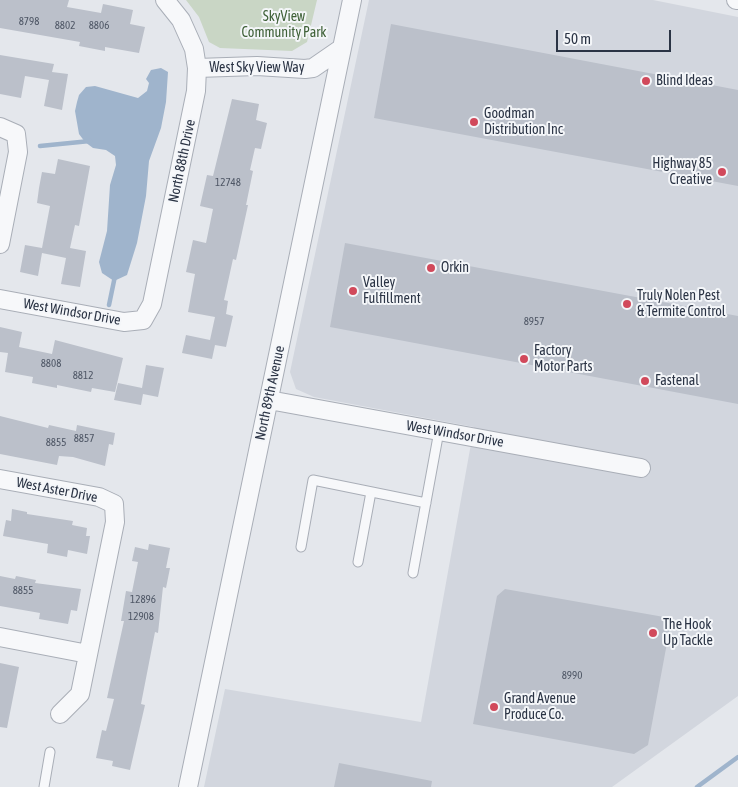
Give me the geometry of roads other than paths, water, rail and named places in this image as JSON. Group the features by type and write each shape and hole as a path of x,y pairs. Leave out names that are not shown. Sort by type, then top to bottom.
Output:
{"street":[{"name":"North 89th Avenue","path":"188,787 352,0"},
{"name":"North 88th Drive","path":"143,320 152,304 196,92 197,68 188,33 168,3"},
{"name":"West Sky View Way","path":"197,68 257,66 313,68 342,48"},
{"path":"0,127 16,134 18,152 0,244"},
{"name":"West Windsor Drive","path":"0,299 124,322 143,320"},
{"name":"West Windsor Drive","path":"269,400 641,468"},
{"name":"West Aster Drive","path":"0,479 99,497 114,504 115,522 88,654"},
{"path":"0,638 88,654 80,694 60,714"}],"lane":[{"path":"413,574 439,431"},
{"path":"301,547 314,480 426,503"},
{"path":"358,562 371,492"},
{"path":"44,787 50,752"}],"water":[{"path":"161,68 168,72 166,102 161,128 149,161 146,196 137,243 127,275 114,281 102,273 99,262 107,231 110,185 116,165 115,156 106,150 93,148 85,142 79,134 75,111 79,95 86,87 95,86 138,98 147,91 149,83 146,79 151,70"}],"waterway":[{"path":"40,146 90,141"},
{"path":"109,305 115,276"},
{"path":"697,787 738,757"}],"place":[{"name":"Blind Ideas","path":"646,81"},
{"name":"Goodman Distribution Inc","path":"474,122"},
{"name":"Highway 85 Creative","path":"722,172"},
{"name":"Orkin","path":"431,268"},
{"name":"Valley Fulfillment","path":"353,291"},
{"name":"Truly Nolen Pest & Termite Control","path":"627,304"},
{"name":"Factory Motor Parts","path":"524,359"},
{"name":"Fastenal","path":"645,381"},
{"name":"The Hook Up Tackle","path":"653,633"},
{"name":"Grand Avenue Produce Co.","path":"494,707"}],"park label":[{"name":"SkyView Community Park","path":"284,25"}]}
